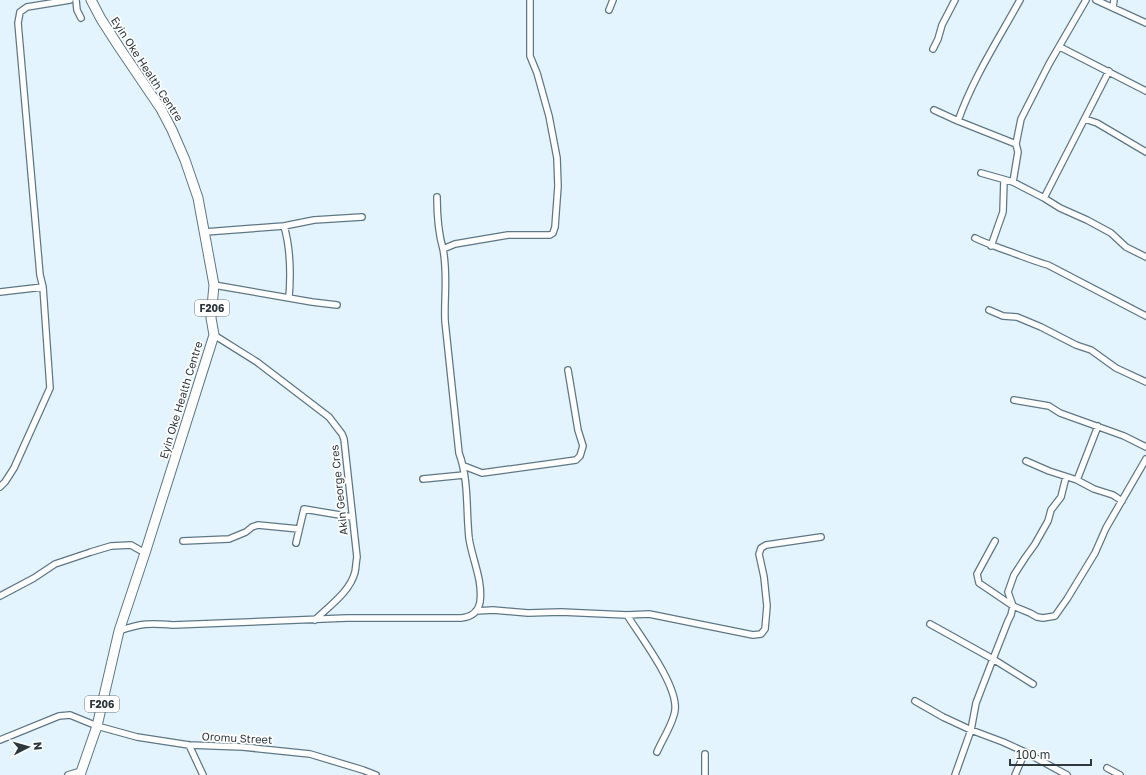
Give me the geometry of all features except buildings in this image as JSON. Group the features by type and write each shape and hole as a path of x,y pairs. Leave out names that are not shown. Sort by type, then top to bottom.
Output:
{"main road":[{"name":"Eyin Oke Health Centre","path":"80,773 96,726 119,631 214,335 211,318 214,285 205,232 193,181 186,160 161,109 101,19 91,0"}],"street":[{"path":"0,487 14,468 50,388 43,287 40,275 24,106 18,23 20,12 27,7 70,0"},
{"path":"76,0 77,10 81,18"},
{"path":"443,249 455,244 508,235 550,236 554,230 558,186 557,158 549,116 537,73 530,56 530,0"},
{"path":"609,10 613,0"},
{"path":"933,49 942,25 955,0"},
{"path":"958,121 988,56 1020,0"},
{"path":"1012,182 1018,152 1016,144 1021,119 1049,64 1086,0"},
{"path":"1096,0 1146,23"},
{"path":"1113,7 1114,0"},
{"path":"1060,47 1146,91"},
{"path":"1044,198 1109,71"},
{"path":"934,110 1016,144"},
{"path":"1085,119 1097,123 1146,152"},
{"path":"981,173 1012,182 1044,198 1060,208 1087,220 1110,233 1126,247 1146,257"},
{"path":"991,246 1003,212 1004,180"},
{"path":"119,631 147,623 173,625 384,618 460,618 470,617 476,611 480,602 479,579 469,539 464,466 459,453 445,321 444,305 446,276 443,249 440,239 437,198"},
{"path":"205,232 284,226 314,220 362,217"},
{"path":"284,226 288,239 290,261 289,298"},
{"path":"975,238 991,246 1048,265 1146,316"},
{"path":"214,285 337,305"},
{"path":"0,292 43,287"},
{"path":"989,310 1003,316 1017,317 1041,327 1076,345 1091,350 1116,368 1146,382"},
{"name":"Akin George Cres","path":"214,335 257,362 329,417 336,424 344,439 357,557 355,573 349,586 341,596 315,620"},
{"path":"464,466 482,473 576,460 580,456 583,446 578,430 568,370"},
{"path":"1014,400 1049,406 1060,413 1124,436 1146,447"},
{"path":"1077,480 1098,426"},
{"path":"995,541 977,574 980,585 1013,606 1030,613 1037,618 1055,616 1095,553 1106,528 1146,459"},
{"path":"1026,461 1077,480 1094,489 1113,495 1122,501"},
{"path":"423,479 464,475"},
{"path":"955,775 971,730 976,704 1011,615 1013,606 1008,592 1014,575 1036,544 1048,521 1051,510 1061,498 1066,477"},
{"path":"296,543 304,509 352,517"},
{"path":"183,541 229,539 258,525 299,529"},
{"path":"476,611 493,610 528,613 562,612 649,614 753,635 761,634 765,629 767,606 764,577 759,554 761,548 766,545 820,537"},
{"path":"0,596 34,578 55,564 111,546 131,545 145,553"},
{"path":"627,614 664,672 673,694 675,711 656,752"},
{"path":"930,624 993,658 1033,684"},
{"path":"915,701 943,717 971,730 1025,752 1067,775"},
{"name":"Oromu Street","path":"0,740 59,716 70,715 96,726 137,737 189,746 250,748 310,754 376,775"},
{"path":"189,746 203,775"},
{"path":"1015,775 1025,752"},
{"path":"705,754 705,775"},
{"path":"1107,768 1120,775"},
{"path":"68,775 80,773"}]}
